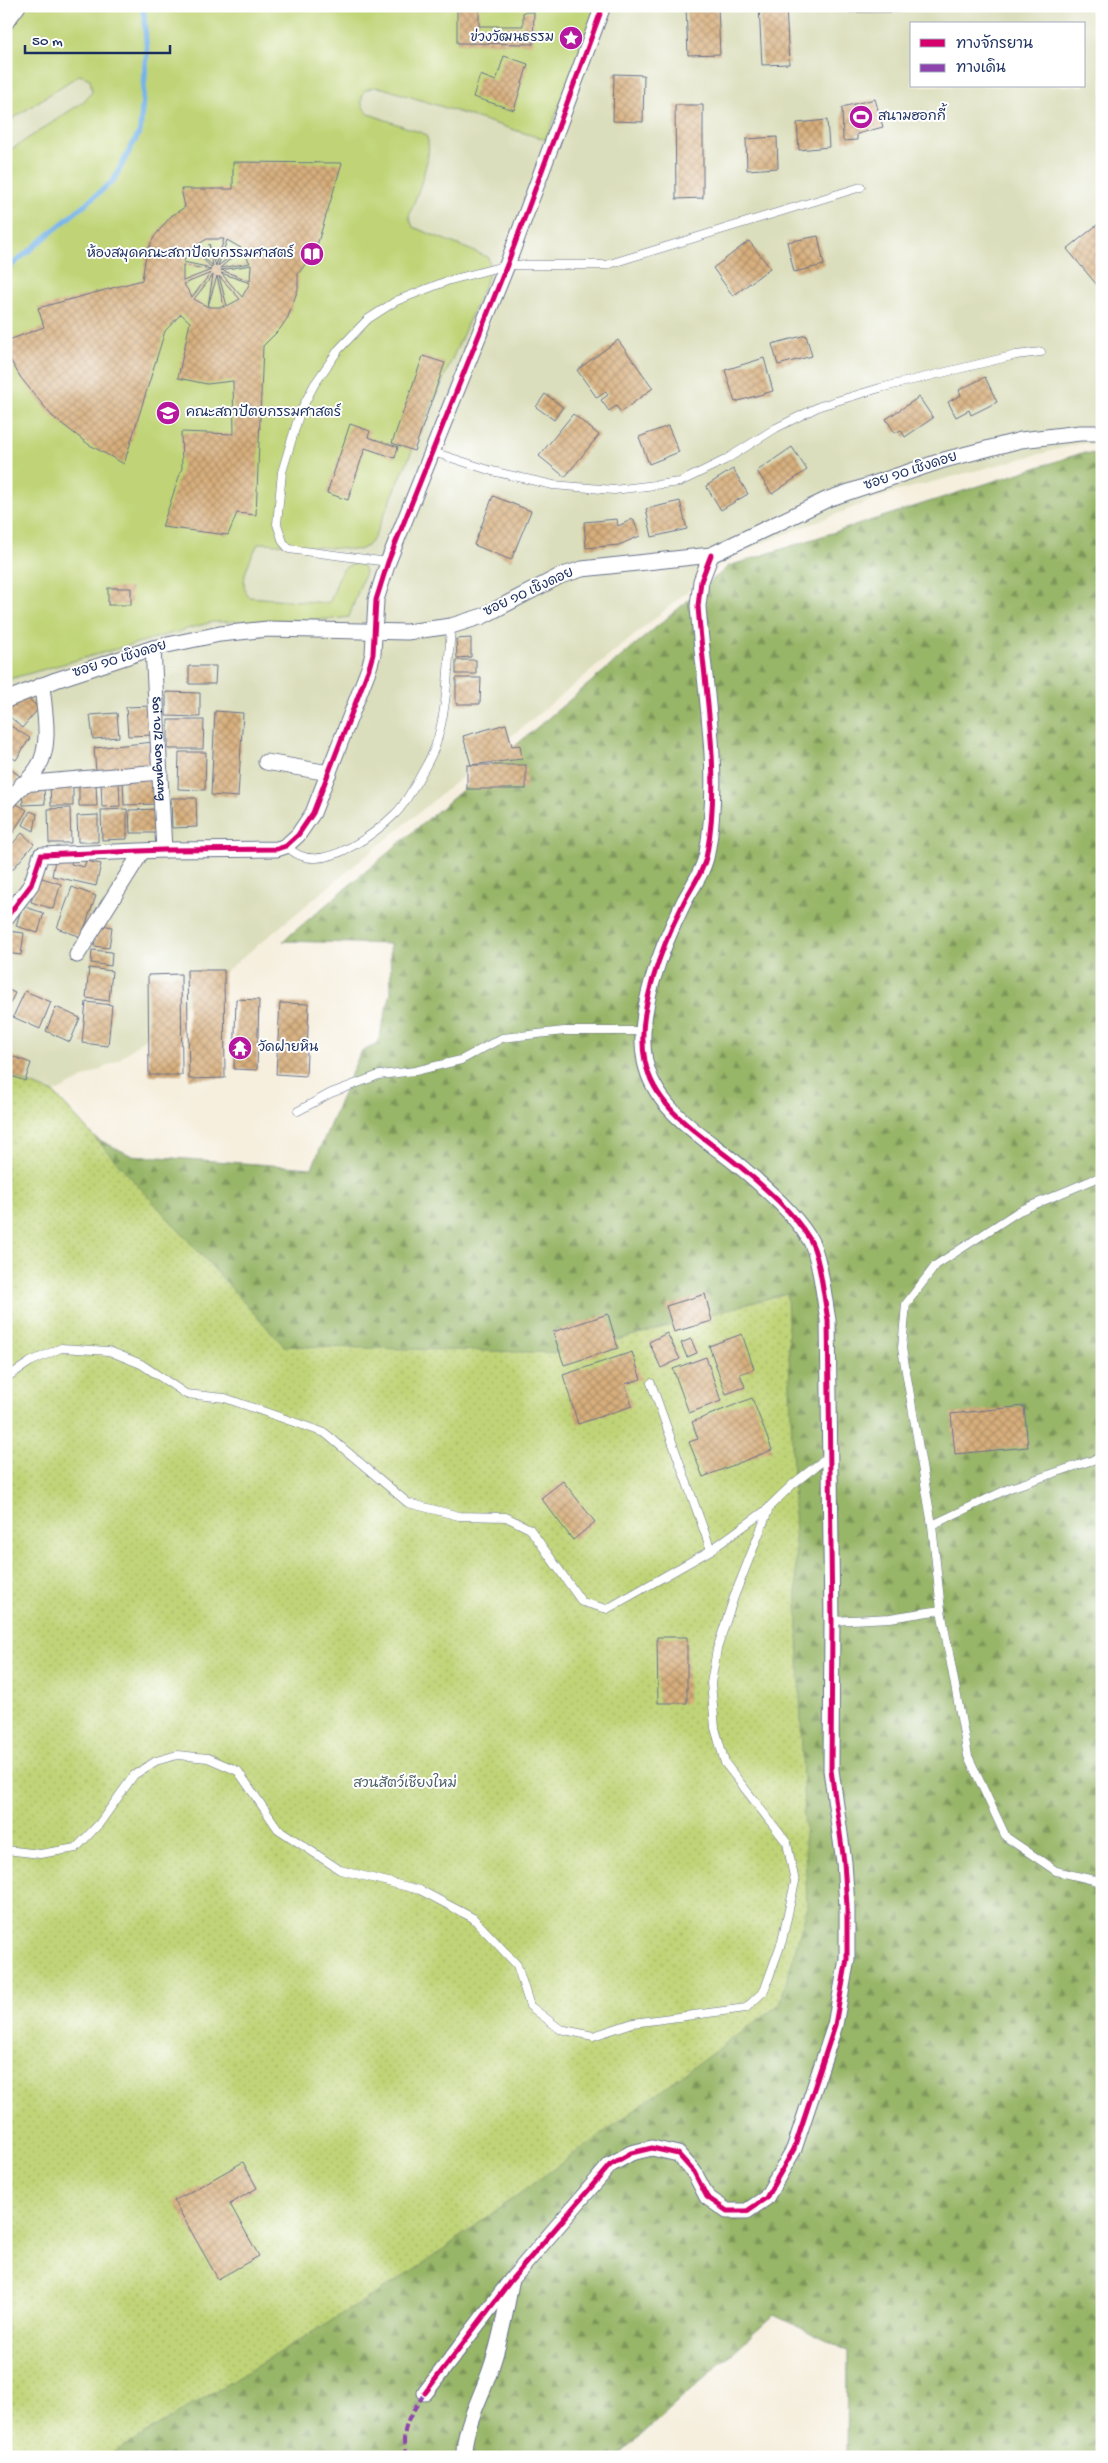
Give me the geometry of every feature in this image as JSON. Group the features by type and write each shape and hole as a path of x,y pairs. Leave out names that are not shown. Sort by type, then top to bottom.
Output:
{"street":[{"path":"6,22 18,6"},
{"path":"6,918 31,885 41,855 141,853 164,850 277,849 286,846 298,835 313,813 330,774 369,668 376,600 388,562 508,265 603,6"},
{"name":"ซอย ๑๐ เชิงดอย","path":"6,700 42,685 153,648 246,630 407,632 451,626 483,616 560,576 582,569 711,555 828,499 944,460 1022,440 1080,432 1102,433"},
{"path":"425,2394 512,2279 589,2187 610,2165 631,2153 652,2148 678,2154 694,2172 707,2197 727,2211 747,2210 766,2198 794,2149 835,2024 847,1958 844,1862 831,1770 832,1621 828,1320 819,1270 810,1239 787,1210 743,1169 696,1132 669,1107 653,1086 645,1061 644,1031 652,980 665,944 706,856 713,814 713,779 698,606 701,581 711,555"},
{"name":"Soi 10/2 Songnang","path":"153,648 164,850"},
{"path":"6,803 38,767 43,751 45,734 42,685"},
{"path":"266,762 330,774"},
{"path":"22,784 160,772"},
{"path":"77,955 141,853"},
{"path":"464,2457 468,2430 492,2366 502,2332 512,2279"}],"lane":[{"path":"388,562 289,549 283,542 277,524 282,472 300,412 314,385 339,348 368,319 396,301 438,284 508,265 606,265 861,187"},
{"path":"433,452 492,471 553,485 614,490 680,482 726,460 776,428 820,406 880,388 1016,355 1041,352"},
{"path":"286,846 299,855 314,857 334,855 353,847 398,812 435,748 445,700 451,626"},
{"path":"298,1111 331,1093 379,1075 415,1071 460,1060 502,1038 564,1031 644,1031"},
{"path":"1102,1176 1011,1216 936,1265 906,1304 902,1348 932,1525 941,1610 968,1756 1006,1837 1056,1870 1102,1882"},
{"path":"6,1378 30,1362 61,1348 109,1351 141,1364 186,1394 225,1398 325,1433 408,1503 459,1516 506,1517 530,1529 582,1602 607,1609 711,1550 770,1506 793,1484 829,1456"},
{"path":"651,1383 711,1550"},
{"path":"932,1525 1010,1488 1102,1457"},
{"path":"6,1850 40,1854 76,1848 99,1824 134,1775 156,1761 177,1754 208,1758 238,1771 278,1828 340,1870 420,1890 473,1918 517,1965 530,2006 560,2029 593,2036 633,2023 746,2008 764,1991 782,1942 794,1882 786,1843 725,1763 715,1728 711,1683 716,1649 734,1597 770,1506"},
{"path":"832,1621 890,1618 941,1610"}],"shaded area":[{"path":"6,6 1102,6 1102,445 1082,443 894,492 733,554 117,1061 54,1093 6,1075"}],"green space":[{"path":"26,6 598,6 546,140 383,88 374,87 365,90 363,94 362,106 369,114 425,134 428,141 427,162 424,174 409,217 413,227 488,257 491,270 374,538 367,546 359,550 258,544 248,564 244,585 249,597 326,603 330,601 343,570 354,564 362,564 365,572 349,617 212,622 6,680 6,153 83,102 92,92 90,79 79,75 6,123 6,41"},
{"path":"1082,453 1102,454 1102,2457 847,2457 848,2351 774,2315 617,2457 6,2457 6,1094 130,1155 312,1168 360,1053 378,1043 391,992 390,944 283,941 729,566"},
{"name":"สวนสัตว์เชียงใหม่","path":"6,1075 54,1093 284,1346 570,1353 787,1293 807,1908 780,2004 416,2269 107,2457 6,2457"}],"building":[{"path":"457,6 479,6 479,26 523,26 523,12 534,12 533,44 457,43"},
{"path":"686,6 718,6 720,54 688,55"},
{"path":"759,6 786,6 789,64 762,65"},
{"path":"840,6 901,6 901,12 840,12"},
{"path":"504,56 528,64 514,110 473,97 480,75 496,81"},
{"path":"614,74 644,75 643,122 613,121"},
{"name":"สนามฮอกกี้","path":"875,99 883,127 857,134 857,140 843,141 842,107"},
{"path":"675,105 703,105 703,198 676,199"},
{"path":"827,120 829,147 799,150 797,123"},
{"path":"777,137 778,168 747,170 746,139"},
{"path":"233,162 342,163 315,252 298,274 298,289 288,317 280,329 263,346 256,515 237,513 228,535 162,527 182,468 181,432 234,434 233,381 207,384 178,378 190,322 181,314 165,331 124,464 88,444 52,416 21,378 6,353 6,341 44,327 38,308 142,280 146,254 154,237 171,216 185,207 181,189 233,189","holes":["207,239 224,239 216,266 209,244 213,266 192,248","227,240 241,248 218,266","192,249 212,268 183,262","242,249 250,263 220,268","183,265 211,270 183,281","251,265 250,281 221,270","211,273 192,297 184,284","221,273 250,283 242,297","213,275 208,306 217,276 224,307 208,307 194,299","219,276 240,299 227,306"]},
{"path":"1102,221 1102,291 1067,249"},
{"path":"818,236 824,265 794,272 787,242"},
{"path":"749,241 770,268 733,296 713,268"},
{"path":"806,335 812,356 778,365 772,344"},
{"path":"618,340 653,388 621,412 616,406 609,411 601,400 608,395 606,391 597,398 577,370"},
{"path":"423,356 445,363 414,451 392,443"},
{"path":"764,358 773,391 735,402 725,370"},
{"path":"985,377 997,402 971,415 969,410 956,417 948,402 961,395 959,390"},
{"path":"545,394 563,407 554,420 536,407"},
{"path":"919,397 933,418 905,437 901,430 895,433 886,419"},
{"path":"573,414 599,435 565,477 539,456"},
{"path":"350,424 370,431 368,437 398,447 395,458 365,448 348,500 327,493"},
{"path":"668,426 679,452 649,464 639,437"},
{"path":"792,447 807,470 772,494 757,471"},
{"path":"733,469 748,494 721,510 706,486"},
{"path":"493,496 531,511 511,560 474,545"},
{"path":"680,501 687,529 652,537 646,509"},
{"path":"617,519 618,526 633,519 640,536 619,545 586,548 584,522"},
{"path":"108,588 131,588 131,605 108,605"},
{"path":"471,638 471,657 457,658 456,639"},
{"path":"456,660 476,660 476,674 456,674"},
{"path":"189,666 216,666 215,684 189,684"},
{"path":"456,678 481,678 480,704 456,704"},
{"path":"166,692 200,693 200,717 166,716"},
{"path":"23,694 39,708 22,728 6,713"},
{"path":"151,706 153,735 128,736 126,707"},
{"path":"215,711 243,713 238,797 211,795"},
{"path":"117,713 119,737 93,739 90,715"},
{"path":"168,720 204,720 203,749 168,749"},
{"path":"6,723 30,738 16,760 6,754"},
{"path":"506,724 512,746 520,745 522,759 471,765 463,736"},
{"path":"154,742 156,765 96,771 94,748"},
{"path":"179,752 206,752 205,790 178,789"},
{"path":"467,765 526,765 526,789 467,789"},
{"path":"6,766 20,776 6,794"},
{"path":"156,777 157,804 124,805 123,778"},
{"path":"119,780 120,806 102,807 101,781"},
{"path":"79,783 96,783 97,806 79,806"},
{"path":"73,784 73,806 51,806 50,785"},
{"path":"22,789 44,789 45,804 23,805"},
{"path":"171,798 196,798 197,827 172,828"},
{"path":"12,801 27,810 12,834 6,831 6,810"},
{"path":"70,808 71,843 49,843 48,809"},
{"path":"127,809 127,839 102,840 101,810"},
{"path":"159,809 159,833 130,833 129,810"},
{"path":"30,811 37,814 34,831 23,825"},
{"path":"98,815 98,842 78,842 77,816"},
{"path":"22,833 34,844 12,870 6,866 6,851"},
{"path":"56,855 72,859 71,864 84,867 86,861 101,864 96,886 52,876"},
{"path":"39,877 61,884 53,909 31,902"},
{"path":"72,887 96,896 81,937 57,928"},
{"path":"22,906 44,913 38,933 16,926"},
{"path":"98,924 112,927 109,948 94,946"},
{"path":"7,931 24,933 21,955 6,953"},
{"path":"92,950 112,952 111,966 91,963"},
{"path":"89,968 112,971 109,1001 86,998"},
{"path":"187,970 224,970 225,1078 189,1079"},
{"path":"181,974 182,1075 149,1075 148,975"},
{"path":"6,989 15,993 6,1012"},
{"path":"25,991 51,1002 40,1029 13,1017"},
{"path":"236,999 259,1000 257,1070 234,1069"},
{"path":"86,1002 112,1005 108,1046 82,1043"},
{"path":"280,1003 309,1004 306,1076 276,1074"},
{"path":"56,1007 80,1018 70,1042 46,1031"},
{"path":"6,1054 31,1063 25,1081 6,1074"},
{"path":"705,1294 712,1321 674,1332 666,1306"},
{"path":"608,1314 618,1348 564,1365 553,1332"},
{"path":"667,1333 680,1359 661,1368 649,1342"},
{"path":"742,1334 754,1369 740,1374 745,1387 726,1394 709,1346"},
{"path":"691,1339 697,1353 687,1357 681,1343"},
{"path":"632,1352 641,1379 625,1384 632,1406 578,1424 563,1375"},
{"path":"706,1357 721,1401 689,1413 673,1369"},
{"path":"752,1398 772,1450 703,1477 689,1442 698,1439 692,1422"},
{"path":"1024,1406 1028,1447 955,1454 951,1414"},
{"path":"563,1481 595,1522 573,1540 541,1498"},
{"path":"657,1637 687,1637 687,1703 658,1703"},
{"path":"243,2162 257,2188 230,2204 259,2256 218,2279 174,2201"}],"waterway":[{"path":"6,270 113,181 140,131 147,53 143,6"}],"marked path":[{"path":"407,2457 404,2439 407,2423 425,2393"}],"cycle path":[{"path":"6,918 31,885 41,855 164,850 277,849 286,846 298,835 313,813 369,668 373,654 376,600 388,562 507,265 603,6"},
{"path":"425,2393 512,2279 610,2165 631,2153 652,2148 678,2154 694,2172 707,2197 727,2211 747,2211 766,2198 794,2149 835,2025 847,1959 847,1906 844,1862 831,1770 832,1621 828,1320 819,1266 809,1238 787,1210 743,1169 684,1122 659,1095 645,1061 643,1042 647,1002 659,960 683,904 700,873 707,853 713,792 712,761 698,606 701,581 711,555"}],"place":[{"name":"ข่วงวัฒนธรรม","path":"571,38"},
{"name":"สนามฮอกกี้","path":"861,117"},
{"name":"ห้องสมุดคณะสถาปัตยกรรมศาสตร์","path":"312,254"},
{"name":"คณะสถาปัตยกรรมศาสตร์","path":"168,413"},
{"name":"วัดฝายหิน","path":"240,1048"}]}
